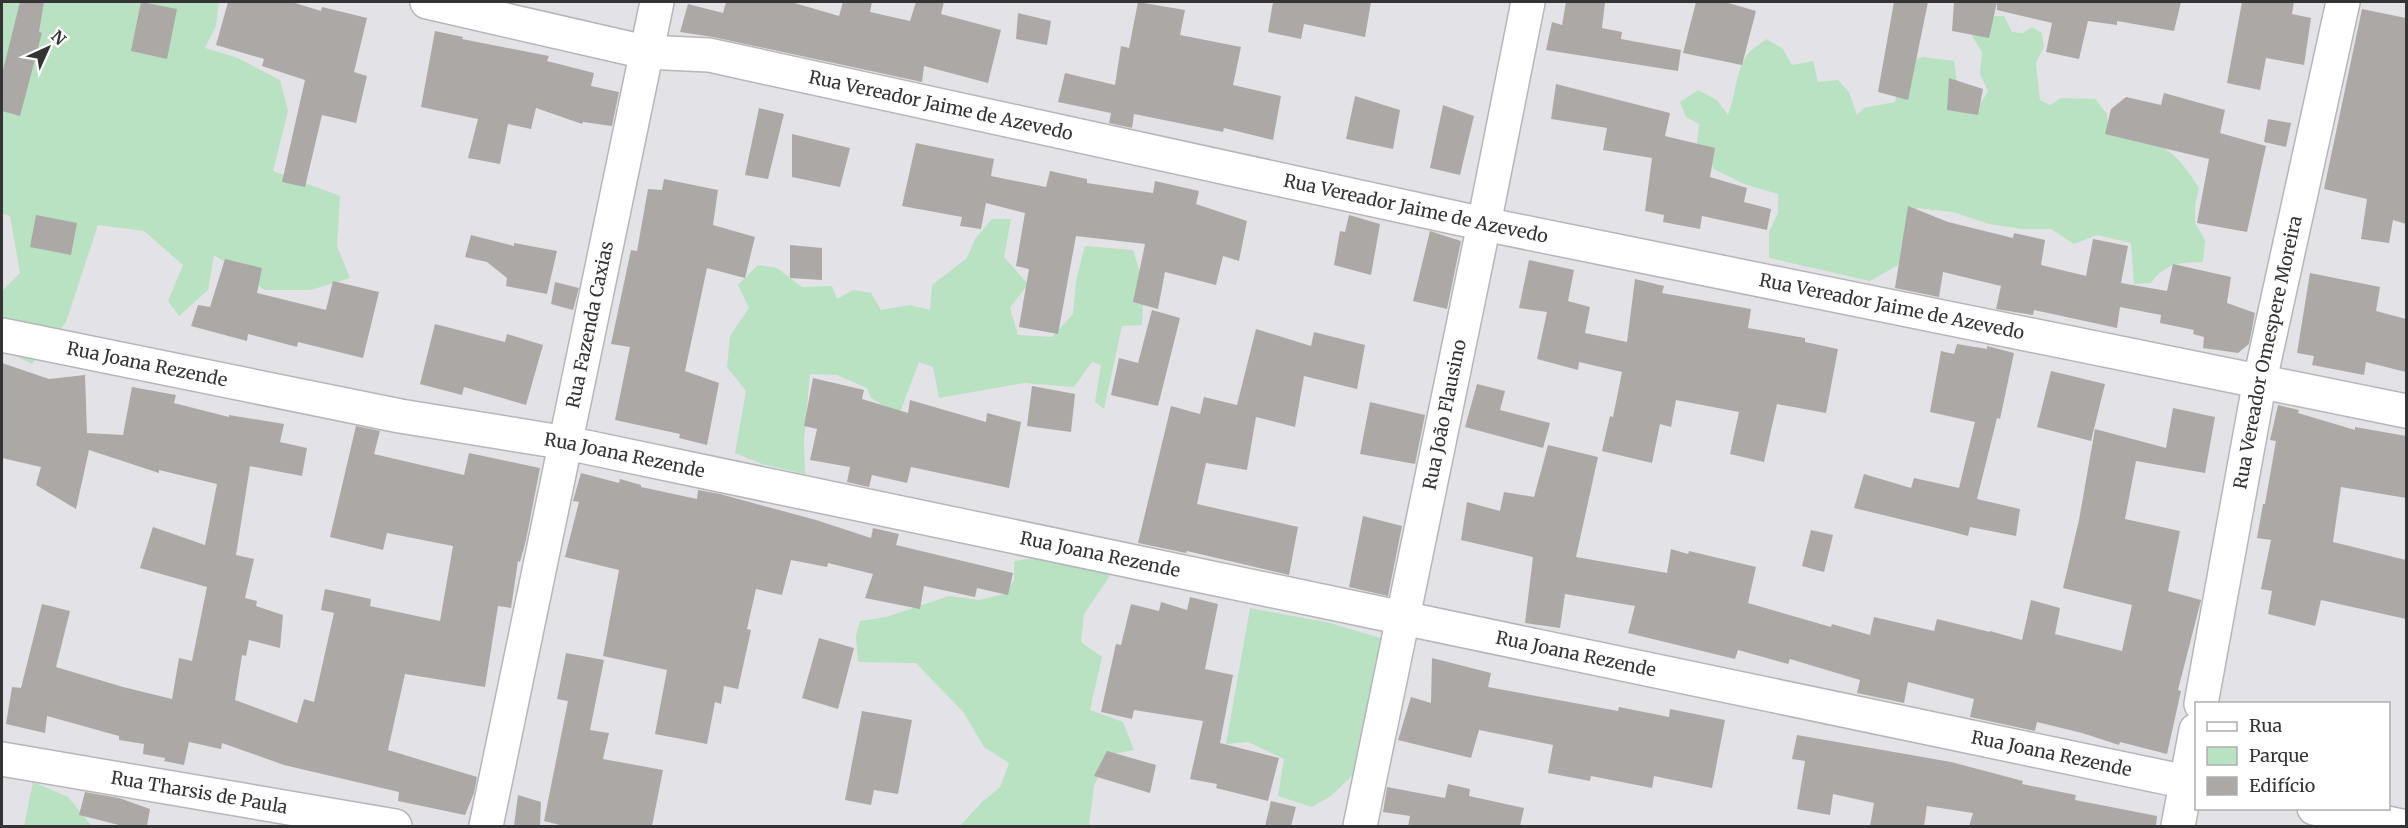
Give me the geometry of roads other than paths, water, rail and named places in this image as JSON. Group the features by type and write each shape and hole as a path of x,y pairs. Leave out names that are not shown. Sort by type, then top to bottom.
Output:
{"street":[{"name":"Rua Vereador Jaime de Azevedo","path":"427,2 645,52 710,55 1484,224 2406,411"},
{"name":"Rua Fazenda Caxias","path":"486,826 657,2"},
{"name":"Rua João Flausino","path":"1360,826 1528,2"},
{"name":"Rua Vereador Omespere Moreira","path":"2201,702 2260,380 2343,2"},
{"name":"Rua Joana Rezende","path":"2,335 400,416 567,442 2192,783"},
{"path":"2178,826 2192,783 2195,743"},
{"name":"Rua Tharsis de Paula","path":"2,759 395,826"},
{"path":"2324,810 2401,826"}]}
